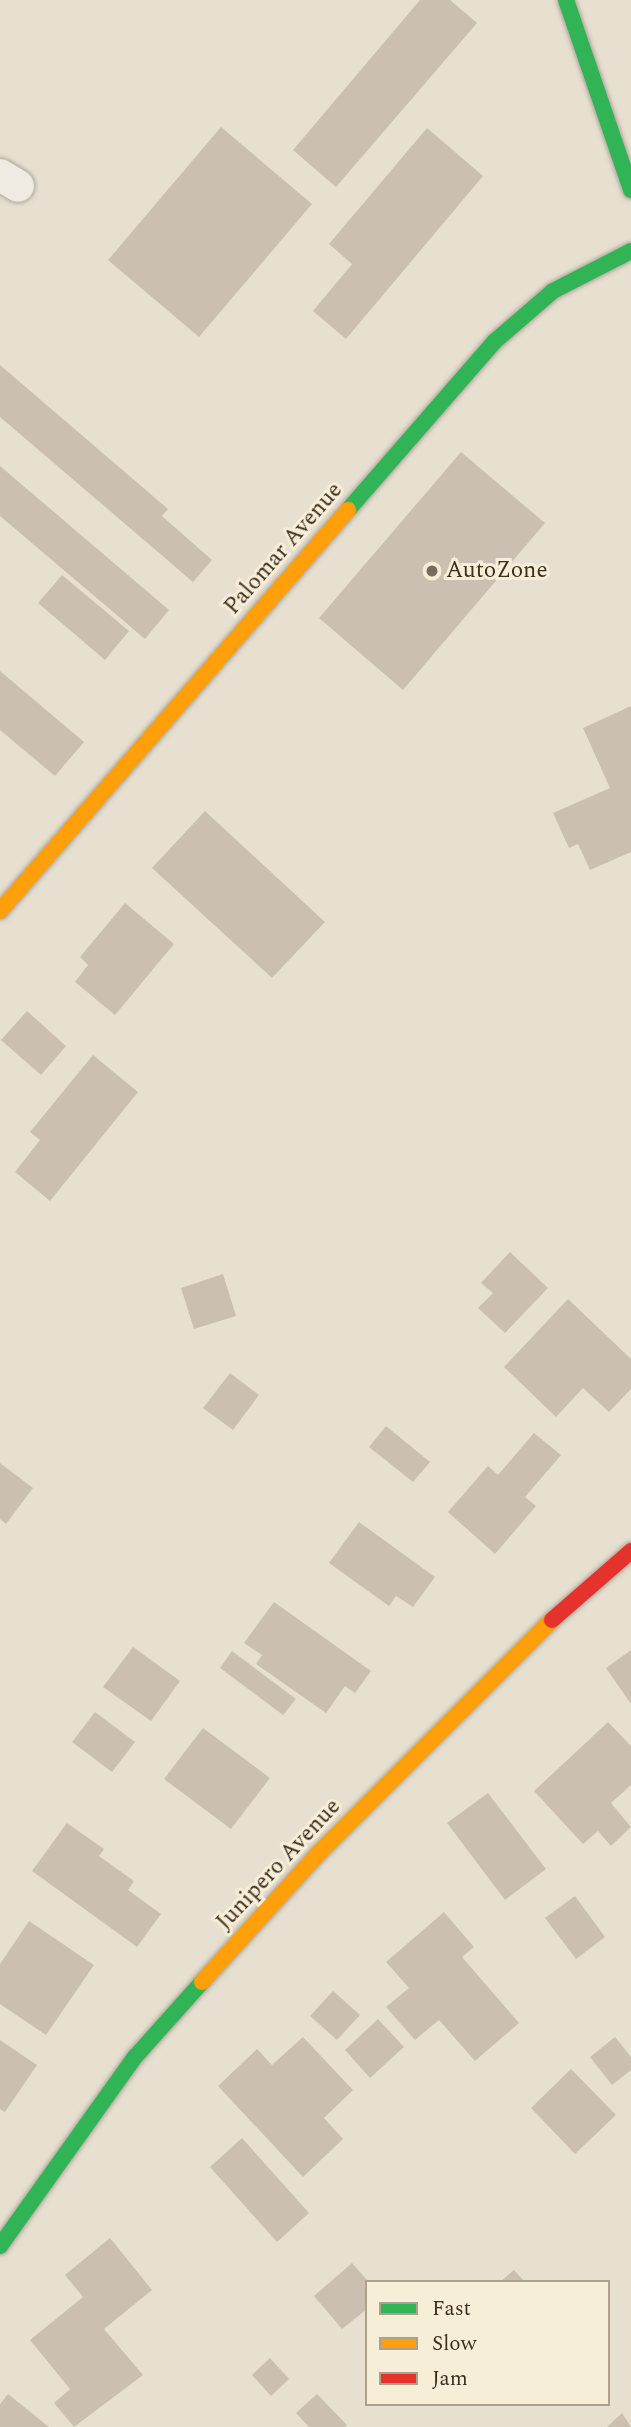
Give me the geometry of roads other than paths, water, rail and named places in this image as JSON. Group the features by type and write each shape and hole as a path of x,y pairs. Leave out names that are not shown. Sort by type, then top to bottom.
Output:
{"street":[{"path":"566,0 631,190"},
{"name":"Palomar Avenue","path":"0,911 494,342 553,290 631,251"},
{"name":"Junipero Avenue","path":"0,2246 135,2057 310,1863 507,1660 631,1551"}],"place":[{"name":"AutoZone","path":"432,571"}]}
